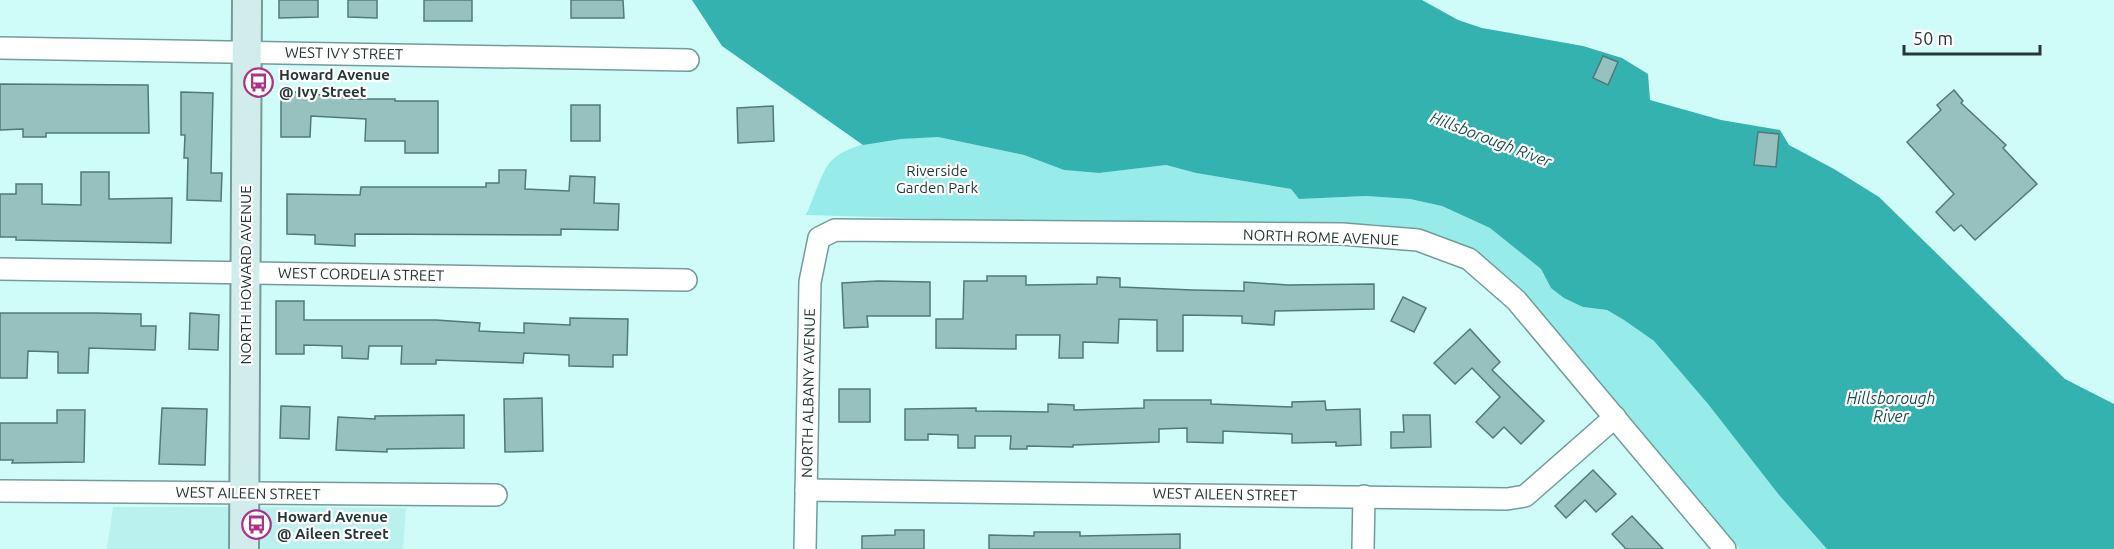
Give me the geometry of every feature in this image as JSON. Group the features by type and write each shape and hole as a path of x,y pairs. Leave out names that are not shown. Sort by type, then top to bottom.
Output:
{"main road":[{"name":"NORTH HOWARD AVENUE","path":"244,549 247,0"}],"street":[{"name":"WEST IVY STREET","path":"0,48 688,60"},
{"name":"NORTH ROME AVENUE","path":"819,238 835,230 1342,234 1418,240 1469,259 1516,300 1725,549"},
{"name":"NORTH ALBANY AVENUE","path":"805,549 810,282 819,238"},
{"name":"WEST CORDELIA STREET","path":"0,269 686,280"},
{"name":"WEST AILEEN STREET","path":"806,490 1507,499 1525,496 1614,417"},
{"name":"WEST AILEEN STREET","path":"0,491 496,495"},
{"path":"1363,549 1364,496"}],"shaded area":[{"path":"113,507 235,507 234,549 107,549"},
{"path":"253,507 406,508 403,549 253,549"}],"green space":[{"name":"Riverside Garden Park","path":"938,137 1024,155 1064,170 1099,173 1166,165 1196,173 1291,189 1299,199 1366,196 1410,199 1442,206 1490,228 1541,269 1551,288 1583,307 1607,310 1654,341 1708,404 1779,495 1827,549 1740,549 1523,292 1487,261 1414,230 1375,224 1046,222 806,215 820,179 834,158 861,145 893,139"}],"water":[{"name":"Hillsborough River","path":"692,0 1422,0 1458,20 1482,28 1583,46 1622,58 1648,74 1650,100 1721,120 1780,130 1789,145 1879,197 2065,379 2114,404 2114,549 1827,549 1779,495 1708,404 1654,341 1607,310 1583,307 1564,298 1551,288 1541,269 1490,228 1442,206 1410,199 1366,196 1299,199 1291,189 1196,173 1166,165 1099,173 1064,170 1024,155 938,137 901,139 863,145 722,46"}],"building":[{"path":"279,0 318,0 318,17 279,18"},
{"path":"348,0 377,0 377,18 348,17"},
{"path":"424,0 472,0 472,21 424,21"},
{"path":"571,0 623,0 624,18 571,18"},
{"path":"1603,56 1618,62 1608,85 1593,78"},
{"path":"0,84 148,85 149,133 46,133 46,137 23,137 23,129 0,130"},
{"path":"1954,90 1963,101 1961,103 2006,145 2003,148 2037,184 1975,240 1961,225 1954,231 1936,212 1954,194 1907,142 1941,110 1937,105"},
{"path":"181,92 213,93 211,173 222,173 221,201 187,200 188,158 184,158 185,135 181,135"},
{"path":"281,92 311,92 311,94 349,97 349,99 438,101 438,153 405,153 405,141 365,141 366,119 311,116 310,137 281,137"},
{"path":"571,105 600,105 600,141 571,141"},
{"path":"773,106 774,141 738,143 737,108"},
{"path":"1758,132 1779,134 1776,167 1754,165"},
{"path":"499,170 526,170 525,189 569,191 570,176 595,177 594,203 619,204 618,230 561,229 561,235 355,234 355,246 315,244 315,235 287,234 287,194 360,195 361,187 486,187 486,183 499,183"},
{"path":"81,172 109,172 109,199 172,198 171,243 16,240 16,237 0,237 0,194 16,194 16,184 42,184 42,204 81,205"},
{"path":"987,276 1026,276 1026,285 1097,284 1097,277 1120,278 1120,287 1193,290 1244,291 1244,282 1288,285 1374,284 1374,309 1275,311 1274,325 1242,323 1242,316 1183,315 1183,351 1157,351 1157,320 1119,319 1118,343 1083,342 1083,358 1059,358 1060,335 1016,335 1016,349 936,348 936,319 963,319 964,281 987,281"},
{"path":"930,282 930,316 867,316 868,327 844,328 842,283"},
{"path":"1403,297 1426,308 1414,332 1391,321"},
{"path":"276,301 304,301 304,320 436,320 480,323 479,331 524,333 524,323 570,325 570,318 628,319 627,355 613,355 613,367 569,366 569,355 524,353 523,363 436,360 436,364 401,364 402,346 369,346 368,359 342,358 342,346 304,345 304,354 276,354"},
{"path":"0,313 141,314 141,326 156,326 155,350 89,348 88,373 58,373 58,352 28,351 27,378 0,378"},
{"path":"190,313 219,315 218,350 189,349"},
{"path":"1470,329 1500,362 1492,370 1544,421 1521,444 1504,427 1493,438 1476,422 1500,397 1472,368 1455,384 1434,363"},
{"path":"839,389 870,389 870,422 839,422"},
{"path":"542,398 543,451 505,452 504,399"},
{"path":"1144,400 1211,400 1211,404 1292,407 1292,402 1325,401 1326,410 1360,409 1361,445 1336,446 1336,442 1292,443 1292,434 1223,431 1223,443 1187,442 1187,428 1159,429 1159,442 1073,445 1073,447 1027,446 1027,449 1010,449 1011,436 975,436 975,448 958,448 958,435 928,434 928,440 905,440 905,409 976,408 976,411 1048,412 1048,404 1074,405 1074,410 1144,408"},
{"path":"281,406 310,407 309,439 280,438"},
{"path":"162,408 207,409 205,465 159,464"},
{"path":"57,410 85,410 84,462 12,463 13,460 0,460 0,423 57,423"},
{"path":"464,415 464,448 387,449 387,452 336,450 338,417 375,419 375,416"},
{"path":"1403,415 1430,415 1431,447 1391,448 1391,432 1404,432"},
{"path":"1593,470 1616,494 1596,512 1585,500 1566,518 1555,506"},
{"path":"1632,516 1663,549 1626,549 1612,534"},
{"path":"895,530 924,530 924,549 862,549 862,536 895,535"},
{"path":"1034,532 1080,532 1080,536 1180,534 1180,549 989,549 989,535 1034,536"}],"place":[{"name":"Howard Avenue @ Ivy Street","path":"258,83"},
{"name":"Howard Avenue @ Aileen Street","path":"256,525"}]}
